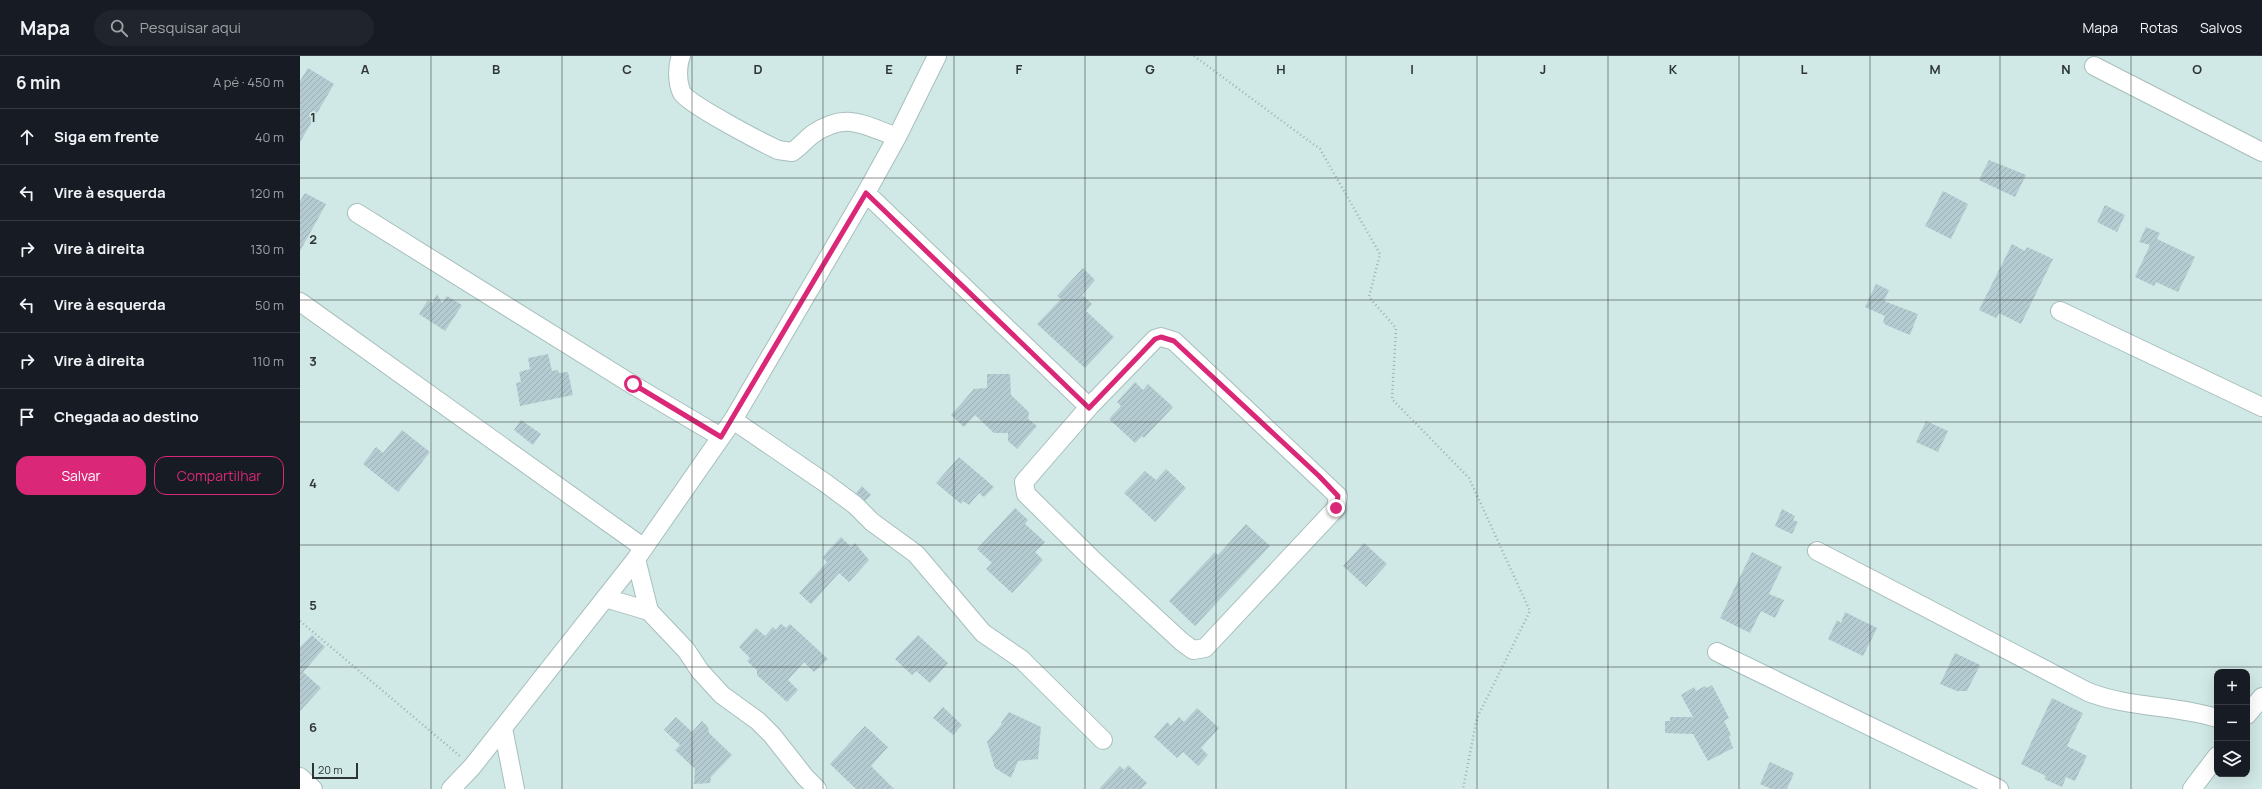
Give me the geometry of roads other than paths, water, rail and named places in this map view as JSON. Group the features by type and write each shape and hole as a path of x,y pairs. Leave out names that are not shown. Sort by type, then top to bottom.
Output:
{"street":[{"path":"680,56 678,75 682,93 697,105 778,150 792,152 829,124 843,120 860,123 896,137"},
{"path":"453,789 640,554 733,420 866,193 896,137 936,56"},
{"path":"2094,66 2262,152"},
{"path":"866,193 1089,408"},
{"path":"357,213 721,437"},
{"path":"300,302 640,554 649,611"},
{"path":"2060,311 2262,407"},
{"path":"1168,338 1180,346 1338,496 1336,508 1205,648 1193,650 1182,642 1091,558 1026,494 1024,482 1089,408 1155,339 1168,338"},
{"path":"733,420 824,482 855,505 872,522 916,554 983,633 1021,659 1103,740"},
{"path":"1817,550 2088,692 2122,702 2180,710 2214,717"},
{"path":"606,598 649,611 686,650 700,671 722,695 767,730 817,789"},
{"path":"1717,652 1999,789"},
{"path":"2250,711 2262,697"},
{"path":"503,728 515,789"},
{"path":"2192,789 2214,760"},
{"path":"300,777 313,789"}]}
